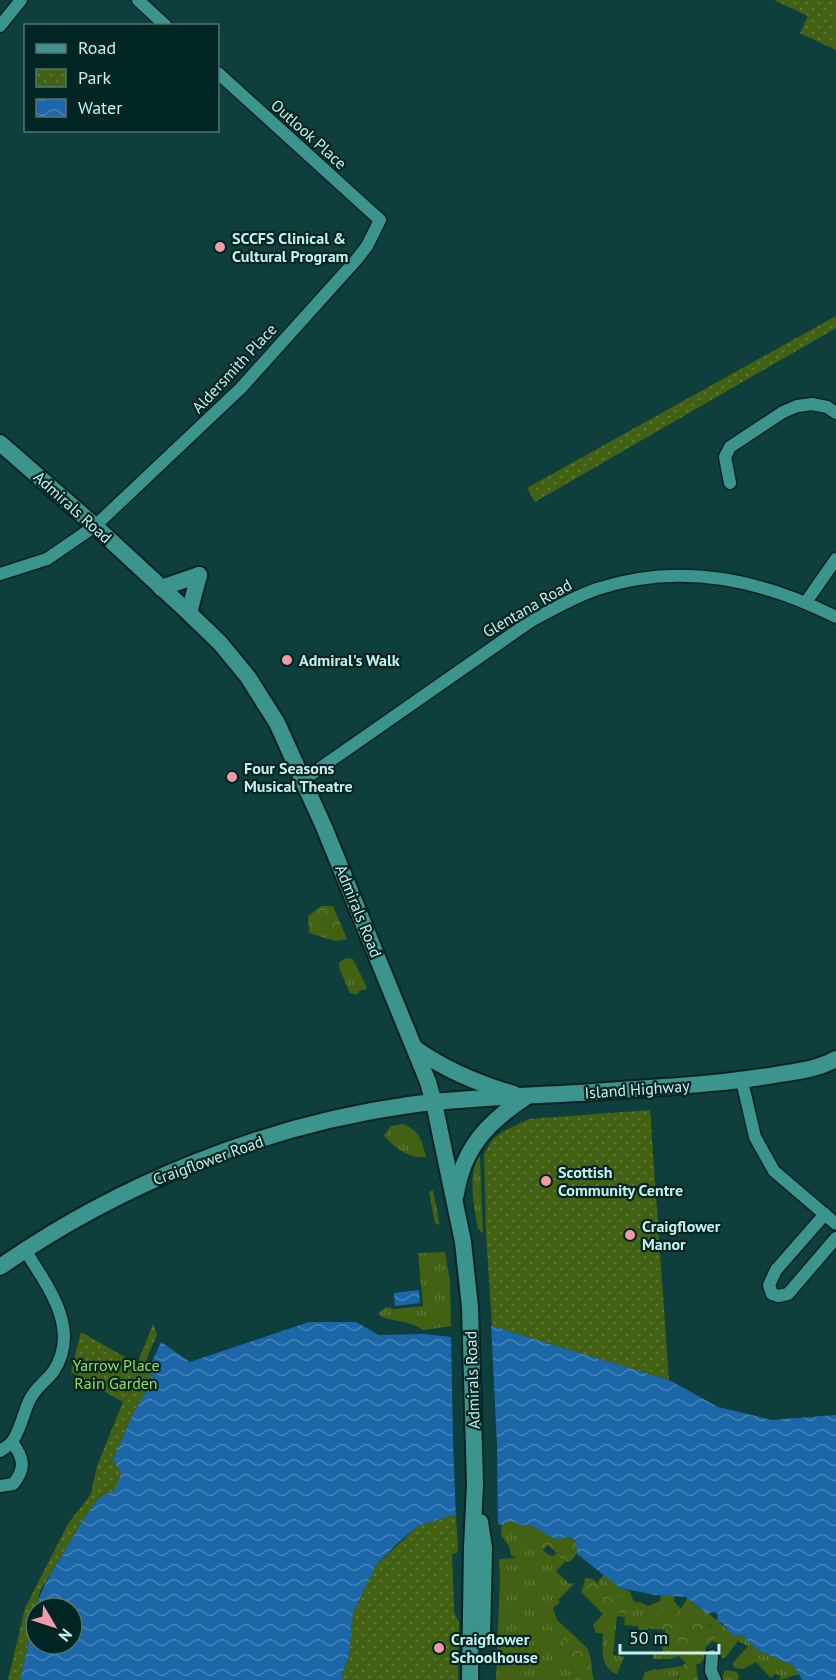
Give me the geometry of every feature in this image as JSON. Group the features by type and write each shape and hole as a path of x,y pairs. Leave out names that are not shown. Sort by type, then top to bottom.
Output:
{"main road":[{"name":"Admirals Road","path":"0,443 95,526 189,613 220,643 248,677 277,723 303,780 347,878 415,1048 434,1103 455,1201 463,1242 470,1307 480,1680"},
{"path":"161,588 199,575 189,613"},
{"path":"415,1048 436,1064 456,1073 527,1097"},
{"name":"Island Highway","path":"434,1103 742,1081 821,1067 836,1059"},
{"path":"455,1201 464,1160 476,1140 502,1114 527,1097"},
{"name":"Craigflower Road","path":"0,1267 115,1198 173,1170 228,1149 372,1111 434,1103"},
{"name":"Admirals Road","path":"470,1680 478,1548"}],"street":[{"path":"0,26 21,0"},
{"path":"138,0 164,24"},
{"name":"Outlook Place","path":"219,74 380,220"},
{"name":"Aldersmith Place","path":"0,574 47,559 95,526 241,388 357,259 367,246 380,220"},
{"path":"730,483 725,457 730,447 783,412 797,406 812,404 827,407 836,413"},
{"path":"806,602 836,559"},
{"name":"Glentana Road","path":"303,780 524,626 593,590 643,579 674,576 718,578 748,582 776,590 836,617"},
{"path":"742,1081 755,1137 774,1171 836,1224"},
{"path":"825,1214 777,1270 769,1285 772,1294 778,1296 788,1294 836,1238"},
{"path":"0,1451 12,1442 30,1400 39,1384 52,1373 65,1341 64,1322 54,1299 25,1250"},
{"path":"0,1486 13,1484 20,1476 22,1466 19,1452 12,1442"},
{"path":"712,1656 711,1671 715,1680"}],"green space":[{"path":"774,0 836,0 836,50 800,33 808,16"},
{"path":"836,316 836,328 535,502 527,488"},
{"path":"321,906 333,906 347,939 336,941 309,933 308,916"},
{"path":"346,958 353,959 367,988 360,990 357,995 350,993 339,968 339,963"},
{"path":"650,1110 669,1380 492,1326 484,1154 492,1140 502,1132 529,1119"},
{"path":"403,1124 413,1129 419,1137 426,1157 403,1152 384,1136 391,1126"},
{"path":"478,1155 480,1158 483,1233 478,1229 473,1192 473,1173"},
{"path":"433,1190 440,1225 435,1223 429,1192"},
{"path":"445,1252 450,1281 451,1326 423,1330 378,1314 386,1307 394,1309 423,1306 418,1253"},
{"name":"Yarrow Place Rain Garden","path":"153,1324 157,1335 143,1367 151,1371 151,1383 132,1416 113,1460 121,1472 118,1487 98,1499 86,1515 39,1596 31,1596 68,1524 91,1494 97,1466 123,1402 71,1372 81,1332 137,1364"},
{"path":"456,1516 458,1549 457,1553 452,1554 454,1612 459,1623 458,1680 343,1680 342,1674 349,1656 353,1613 376,1565 418,1526"},
{"path":"506,1522 532,1526 546,1533 539,1541 539,1547 549,1555 553,1556 557,1553 565,1562 556,1571 569,1584 574,1584 553,1608 557,1620 582,1643 577,1645 565,1632 562,1633 575,1680 496,1680 499,1559 515,1558 511,1555 509,1546 501,1535 502,1525"},
{"path":"546,1533 555,1539 563,1536 576,1541 576,1555 569,1562 560,1558 548,1545 543,1550 539,1547 539,1541"},
{"path":"604,1575 620,1588 630,1591 633,1600 637,1603 648,1606 660,1601 661,1595 674,1596 674,1601 681,1609 687,1598 732,1635 741,1635 758,1650 794,1666 799,1674 780,1680 780,1675 775,1674 771,1678 756,1662 743,1669 735,1668 732,1664 748,1646 738,1641 725,1658 722,1658 719,1645 712,1641 715,1638 712,1627 698,1615 696,1621 690,1621 680,1611 654,1619 654,1629 648,1628 648,1630 639,1630 638,1626 624,1625 625,1617 617,1616 613,1655 624,1657 617,1674 611,1671 603,1657 603,1633 596,1633 593,1625 603,1614 623,1614 600,1597 598,1581"},
{"path":"586,1578 597,1582 602,1598 609,1592 626,1598 628,1613 608,1616 603,1614 581,1592"},
{"path":"661,1607 680,1611 694,1622 698,1614 715,1631 715,1638 705,1648 707,1655 701,1663 696,1665 698,1680 677,1680 679,1676 677,1670 686,1663 679,1656 672,1659 669,1653 662,1652 665,1630 654,1629 654,1619"},
{"path":"24,1612 25,1656 20,1680 8,1680"},
{"path":"565,1631 577,1645 582,1643 586,1647 594,1680 575,1680 562,1633"},
{"path":"653,1652 669,1653 672,1659 653,1659"},
{"path":"681,1666 677,1680 662,1680 656,1670"},
{"path":"655,1669 659,1671 662,1680 642,1680 645,1672"},
{"path":"725,1670 737,1672 738,1680 721,1680"}],"water":[{"path":"419,1290 420,1303 395,1306 394,1293"},
{"path":"309,1322 356,1322 379,1335 424,1334 451,1337 492,1326 669,1380 718,1407 772,1420 836,1415 836,1680 802,1680 794,1666 758,1650 741,1635 732,1635 722,1623 717,1622 718,1614 714,1612 708,1614 686,1597 655,1595 620,1588 577,1554 576,1541 573,1539 555,1539 532,1526 514,1522 506,1522 502,1525 466,1515 450,1516 418,1526 376,1565 353,1613 349,1656 342,1674 343,1680 20,1680 25,1656 84,1656 84,1596 40,1596 42,1591 88,1512 100,1498 114,1490 119,1481 121,1472 113,1460 132,1416 151,1383 150,1366 161,1342 190,1362"}],"pier":[{"path":"491,1323 497,1445 498,1528 478,1524 466,1518 456,1519 453,1441 451,1334"}],"place":[{"name":"SCCFS Clinical & Cultural Program","path":"220,247"},
{"name":"Admiral's Walk","path":"287,660"},
{"name":"Four Seasons Musical Theatre","path":"232,777"},
{"name":"Scottish Community Centre","path":"546,1181"},
{"name":"Craigflower Manor","path":"630,1235"},
{"name":"Craigflower Schoolhouse","path":"439,1648"}]}
